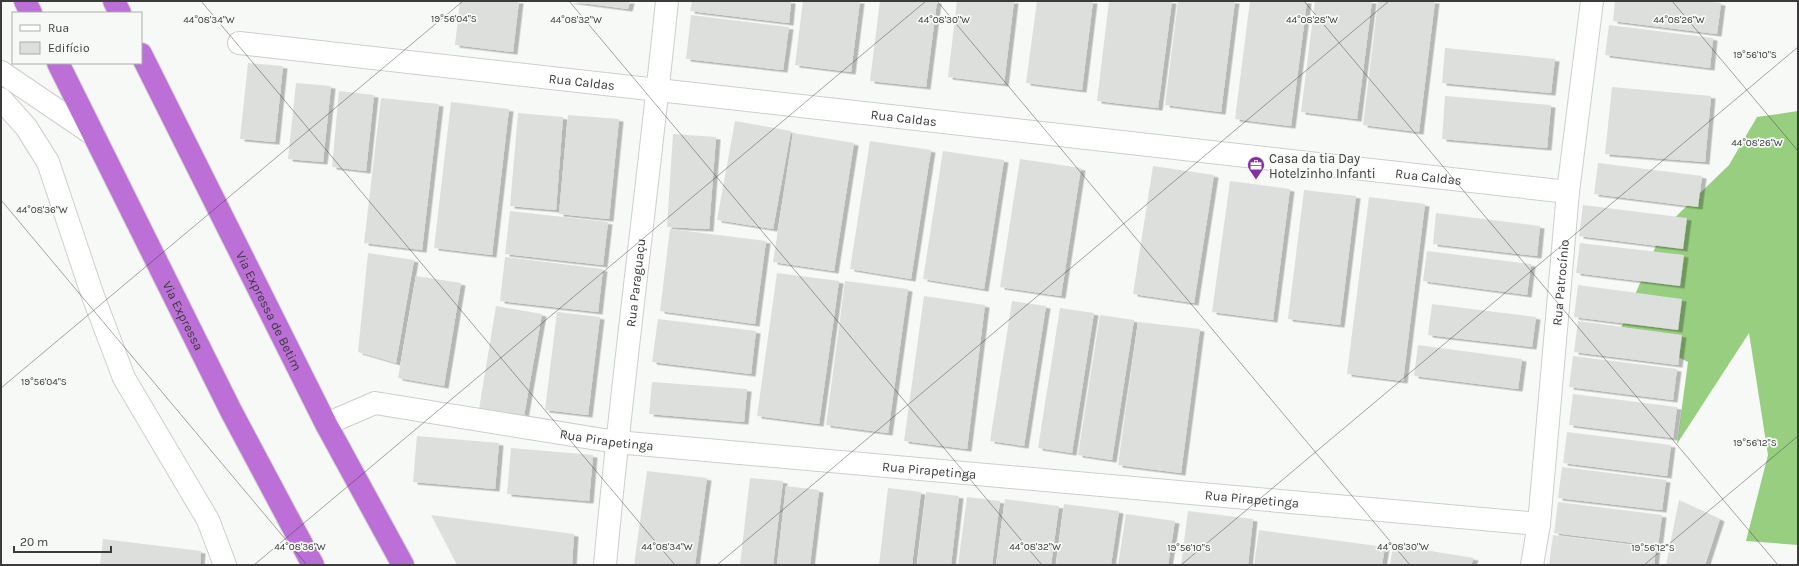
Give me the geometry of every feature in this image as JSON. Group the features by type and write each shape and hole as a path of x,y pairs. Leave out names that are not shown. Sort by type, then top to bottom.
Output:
{"highway":[{"path":"25,1 30,12"},
{"path":"114,1 120,12"},
{"name":"Via Expressa de Betim","path":"142,56 326,424 403,565"},
{"name":"Via Expressa","path":"58,64 231,411 313,565"}],"street":[{"name":"Rua Paraguaçu","path":"605,565 616,442 658,91 667,1"},
{"name":"Rua Patrocínio","path":"1532,565 1539,524 1568,192 1592,1"},
{"name":"Rua Caldas","path":"239,43 1568,192"},
{"path":"1,72 94,135"},
{"path":"1,99 26,127 48,162 93,296 124,378 208,520 225,565"},
{"name":"Rua Pirapetinga","path":"326,424 375,403 616,442 1539,524"}],"green space":[{"path":"1798,111 1798,545 1746,541 1768,455 1749,333 1677,444 1688,362 1621,328 1663,229 1729,165 1757,117"}],"building":[{"path":"460,1 519,1 513,52 455,45"},
{"path":"567,1 630,1 628,9"},
{"path":"692,1 791,1 789,23 690,11"},
{"path":"803,1 860,1 851,72 795,65"},
{"path":"880,1 937,1 926,87 870,81"},
{"path":"957,1 1014,1 1004,84 948,77"},
{"path":"1037,1 1093,1 1082,90 1026,83"},
{"path":"1109,1 1172,1 1158,108 1097,101"},
{"path":"1178,1 1235,1 1221,112 1165,105"},
{"path":"1250,1 1307,1 1291,126 1235,119"},
{"path":"1315,1 1372,1 1357,119 1301,112"},
{"path":"1378,1 1435,1 1419,132 1363,125"},
{"path":"1615,1 1702,1 1721,3 1717,34 1613,21"},
{"path":"691,15 789,27 783,70 686,59"},
{"path":"1609,25 1713,38 1710,68 1605,55"},
{"path":"1445,48 1555,59 1551,93 1442,83"},
{"path":"248,63 283,66 275,142 240,139"},
{"path":"296,83 331,86 323,162 288,159"},
{"path":"1612,87 1711,96 1705,162 1605,154"},
{"path":"339,91 374,95 366,171 332,167"},
{"path":"1445,96 1551,105 1547,148 1442,139"},
{"path":"381,98 439,104 422,250 364,243"},
{"path":"451,102 509,109 492,255 434,248"},
{"path":"518,113 563,117 556,210 510,206"},
{"path":"568,115 619,119 609,219 559,214"},
{"path":"735,121 791,131 773,229 717,220"},
{"path":"793,133 854,143 834,271 773,262"},
{"path":"673,134 716,137 709,229 667,227"},
{"path":"870,141 931,150 911,279 850,269"},
{"path":"943,151 1004,160 984,289 923,279"},
{"path":"1020,159 1081,168 1061,296 1000,287"},
{"path":"1598,163 1702,176 1698,207 1594,194"},
{"path":"1153,166 1214,175 1194,303 1133,294"},
{"path":"1230,181 1290,189 1273,320 1212,312"},
{"path":"1304,190 1356,196 1340,325 1288,319"},
{"path":"1369,197 1425,204 1403,381 1347,374"},
{"path":"1583,205 1687,218 1683,249 1579,236"},
{"path":"510,211 608,222 603,265 505,254"},
{"path":"1436,213 1540,226 1537,256 1433,244"},
{"path":"670,229 766,241 755,324 660,311"},
{"path":"1580,243 1684,255 1680,286 1576,273"},
{"path":"1427,251 1531,264 1527,295 1423,281"},
{"path":"368,253 414,260 396,363 358,352"},
{"path":"505,257 603,269 598,312 500,301"},
{"path":"777,273 839,281 819,424 757,416"},
{"path":"416,276 461,283 444,386 398,378"},
{"path":"845,281 908,289 888,433 826,425"},
{"path":"1578,285 1682,299 1678,330 1574,317"},
{"path":"924,296 985,305 967,449 904,441"},
{"path":"1012,301 1046,306 1024,446 990,441"},
{"path":"1432,304 1536,317 1532,347 1428,335"},
{"path":"496,306 542,314 524,416 479,409"},
{"path":"1060,308 1094,313 1072,453 1038,448"},
{"path":"557,312 600,317 588,415 545,410"},
{"path":"1100,315 1134,320 1112,460 1078,455"},
{"path":"658,319 756,331 751,374 652,362"},
{"path":"1578,321 1682,335 1678,365 1574,352"},
{"path":"1138,322 1200,329 1181,473 1118,465"},
{"path":"1418,345 1522,359 1518,389 1414,376"},
{"path":"1573,356 1677,369 1673,400 1569,387"},
{"path":"652,382 747,389 744,422 649,414"},
{"path":"1573,394 1677,407 1673,438 1569,425"},
{"path":"1567,432 1671,445 1667,476 1563,463"},
{"path":"417,436 499,443 495,489 413,482"},
{"path":"511,448 593,455 589,501 507,494"},
{"path":"1562,467 1666,480 1662,510 1558,498"},
{"path":"647,471 707,478 695,565 634,565"},
{"path":"750,478 783,481 773,565 740,565"},
{"path":"786,486 819,490 810,565 777,565"},
{"path":"888,488 921,492 912,565 879,565"},
{"path":"926,492 959,496 951,565 917,565"},
{"path":"967,497 1000,501 992,565 958,565"},
{"path":"1005,499 1059,506 1051,565 996,565"},
{"path":"1679,500 1720,519 1705,565 1666,565"},
{"path":"1558,502 1662,515 1658,546 1554,533"},
{"path":"1064,504 1119,511 1111,565 1056,565"},
{"path":"1188,511 1253,519 1248,565 1181,565"},
{"path":"1126,514 1175,521 1168,565 1118,565"},
{"path":"431,515 574,534 572,565 457,565"},
{"path":"1259,530 1385,547 1382,565 1254,565"},
{"path":"1553,535 1656,548 1654,565 1549,565"},
{"path":"103,539 201,551 200,565 100,565"},
{"path":"1393,545 1474,558 1471,565 1390,565"}],"place":[{"name":"Casa da tia Day Hotelzinho Infanti","path":"1256,180"}]}
